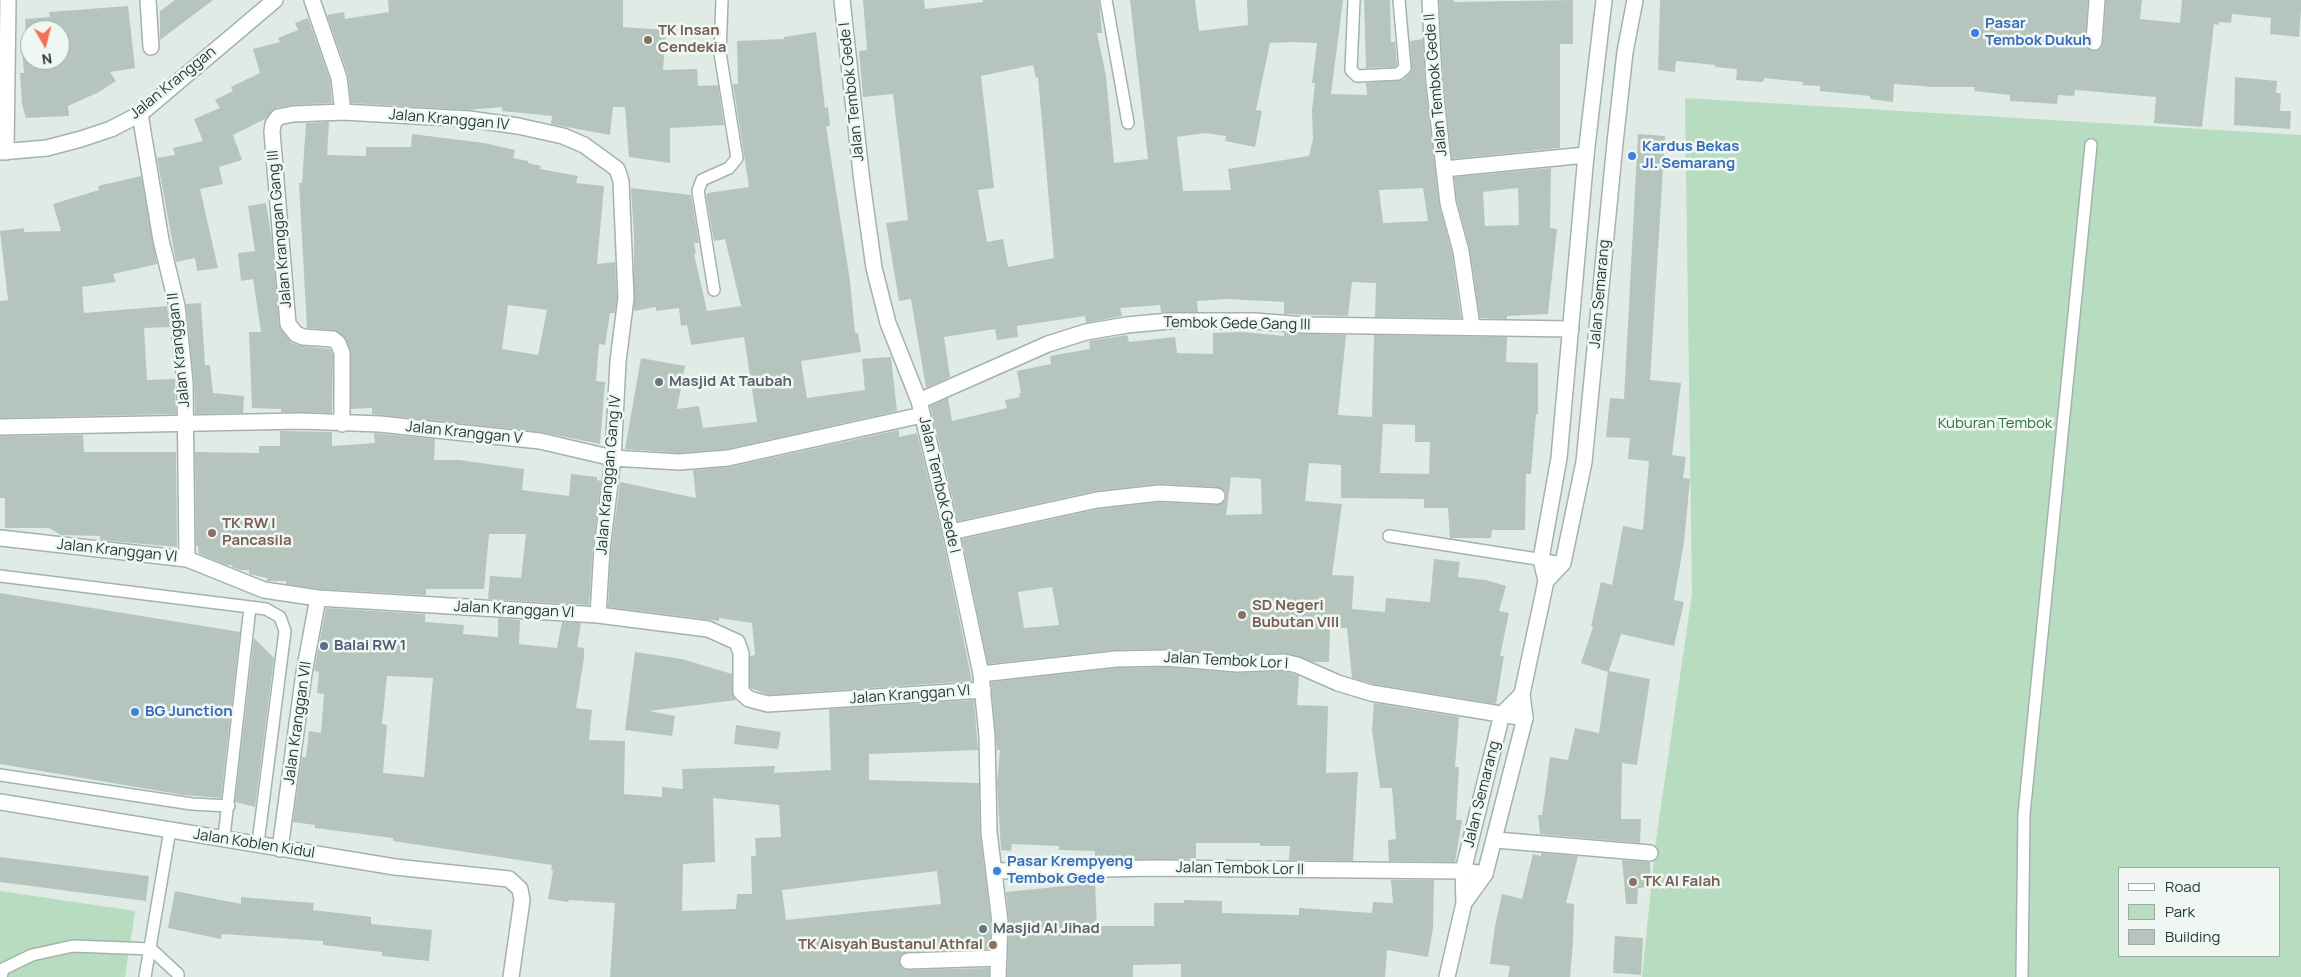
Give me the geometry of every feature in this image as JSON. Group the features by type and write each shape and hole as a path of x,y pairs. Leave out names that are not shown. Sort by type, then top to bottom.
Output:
{"street":[{"path":"3,152 3,31 8,0"},
{"path":"148,0 151,47"},
{"name":"Jalan Kranggan","path":"3,152 47,148 81,140 111,129 140,114 275,0"},
{"path":"312,0 339,78 343,112"},
{"name":"Jalan Tembok Gede I","path":"842,0 862,182 874,268 888,323 920,408 951,532 983,690 987,737 989,832 1000,922 998,977"},
{"name":"Jalan Tembok Gede II","path":"1430,0 1432,61 1448,203 1461,251 1472,326"},
{"name":"Jalan Semarang","path":"1464,903 1486,874 1525,718 1522,694 1546,581 1541,559 1559,458 1586,155 1604,0"},
{"name":"Jalan Semarang","path":"1563,563 1584,462 1625,52 1635,0"},
{"path":"2094,42 2097,0"},
{"name":"Jalan Kranggan IV","path":"278,117 293,114 343,112 469,119 518,126 563,136 584,145 617,169 621,181 626,284 621,336"},
{"name":"Jalan Kranggan II","path":"140,114 161,240 177,306 185,382 186,559"},
{"name":"Jalan Kranggan Gang III","path":"278,117 273,124 272,132 288,324 296,334 333,339 338,343 342,353 342,424"},
{"name":"Jalan Tembok Gede II","path":"1444,169 1586,155"},
{"name":"Tembok Gede Gang III","path":"920,408 1048,344 1086,332 1127,325 1169,321 1255,321 1312,325 1571,329"},
{"name":"Jalan Kranggan Gang IV","path":"598,615 602,549 613,458 621,336"},
{"name":"Jalan Kranggan V","path":"0,427 301,421 380,424 531,440 613,458 679,462 728,458 920,408"},
{"path":"951,532 1098,500 1159,493 1218,496"},
{"name":"Jalan Kranggan VI","path":"0,538 186,559 264,590 318,598 598,615 708,629 737,642 741,653 742,692 749,699 768,704 983,690"},
{"path":"1546,581 1563,563"},
{"name":"Jalan Kranggan VII","path":"280,848 304,673 318,598"},
{"name":"Jalan Tembok Lor I","path":"980,674 1116,659 1167,658 1237,664 1284,662 1297,665 1338,683 1371,693 1525,718"},
{"path":"1502,714 1522,694"},
{"name":"Jalan Semarang","path":"1447,977 1464,903 1463,871 1502,714"},
{"name":"Jalan Koblen Kidul","path":"0,802 224,837 395,867 510,879 520,890 522,900 511,977"},
{"path":"1496,840 1650,853"},
{"name":"Jalan Tembok Lor II","path":"994,871 1156,868 1463,871 1486,874"},
{"path":"908,961 999,958"}],"lane":[{"path":"714,290 698,190 702,180 729,168 737,158 720,53 722,0"},
{"path":"1106,0 1128,123"},
{"path":"1354,0 1351,70 1357,76 1398,74 1405,68 1399,0"},
{"path":"2022,977 2024,814 2091,145"},
{"path":"1389,536 1563,563"},
{"path":"0,576 266,609 280,617 284,631 265,800 258,843"},
{"path":"224,837 250,607"},
{"path":"0,775 192,804 229,806"},
{"path":"145,977 170,830"},
{"path":"1,977 3,969 32,955 73,946 151,949 178,974 178,977"}],"green space":[{"name":"Kuburan Tembok","path":"1685,98 2301,135 2301,977 1642,977 1656,840 1692,594"},
{"path":"0,891 135,911 125,977 0,977"}],"building":[{"path":"175,0 213,0 160,40 160,11"},
{"path":"388,0 623,0 623,27 666,30 663,70 697,69 698,86 718,85 724,125 670,128 670,163 629,157 625,107 613,107 610,135 551,124 552,116 502,111 502,107 468,110 351,103 348,75 327,15 344,12 345,19 389,12"},
{"path":"863,0 924,0 925,9 983,2 983,0 1099,0 1102,33 1097,33 1106,76 1114,163 1148,159 1130,0 1195,0 1199,31 1248,25 1247,0 1343,0 1331,94 1367,95 1366,83 1403,80 1412,70 1410,41 1423,39 1425,82 1439,204 1452,253 1461,318 1375,317 1376,283 1352,282 1348,316 1284,314 1284,302 1227,299 1197,301 1198,312 1161,312 1160,305 1120,308 1122,316 1086,323 1085,316 1017,326 1018,337 997,340 995,329 944,337 950,377 926,388 911,299 899,301 886,223 908,220 893,94 863,97 859,51 867,50","holes":["1270,43 1317,43 1312,83 1315,83 1312,111 1313,139 1309,156 1228,169 1231,190 1183,191 1177,137 1205,133 1226,136 1225,141 1255,147 1262,111 1256,110","1033,65 1036,78 1038,77 1054,258 1008,267 1003,239 987,242 978,190 994,188 981,76","1423,188 1428,221 1383,223 1379,190"]},
{"path":"1364,0 1390,0 1391,42 1395,42 1397,65 1395,67 1366,68"},
{"path":"1439,0 1454,0 1454,2 1573,0 1573,44 1560,44 1560,148 1452,159 1443,80"},
{"path":"1660,0 2088,0 2085,42 2088,49 2094,51 2101,48 2103,43 2106,0 2142,0 2140,19 2180,23 2182,0 2301,0 2301,10 2299,37 2270,34 2271,18 2232,14 2231,23 2219,22 2219,25 2214,24 2202,127 2154,123 2156,97 2075,90 2074,96 2058,95 2057,104 2010,101 2010,95 1974,91 1975,87 1934,87 1894,84 1893,102 1870,99 1870,96 1820,91 1820,86 1802,85 1803,82 1764,78 1763,82 1736,80 1737,69 1715,67 1715,65 1676,61 1675,72 1658,70"},
{"path":"128,6 135,68 110,72 116,81 99,92 68,106 69,116 26,118 22,104 20,73 24,73 24,70 70,70 70,20 25,20 50,17 49,12"},
{"path":"308,18 330,80 332,103 292,105 276,108 265,119 233,135 242,160 219,167 223,184 200,189 218,268 197,271 195,258 176,262 157,158 175,155 173,148 203,141 194,119 220,108 215,100 233,91 231,87 260,73 253,49 280,42 278,38 298,30 295,23"},
{"path":"816,32 825,108 828,107 830,126 826,126 850,281 855,333 858,333 861,352 801,361 807,398 865,390 862,359 891,357 897,411 727,449 679,453 625,449 641,358 685,366 677,409 699,406 703,428 757,422 744,337 691,345 687,325 681,326 679,308 656,311 656,307 634,311 634,236 631,188 691,195 699,243 694,243 696,254 694,254 707,311 741,306 725,239 714,241 706,195 708,193 749,187 733,84 738,84 737,41 784,39 784,37"},
{"path":"2235,77 2277,81 2276,93 2281,93 2280,111 2291,111 2290,129 2234,125"},
{"path":"329,122 327,155 366,156 366,147 411,147 412,134 484,143 515,150 513,158 541,166 540,169 578,176 576,183 604,186 597,264 615,262 617,298 615,313 610,313 605,345 599,344 596,381 605,382 600,444 541,432 372,414 372,408 351,409 351,353 346,339 334,330 307,328 299,183 302,183 306,123","holes":["508,305 547,310 538,355 502,349"]},
{"path":"1638,134 1665,136 1650,380 1681,383 1672,455 1686,457 1683,478 1690,479 1684,542 1674,600 1684,602 1674,646 1621,634 1609,671 1650,679 1637,765 1622,763 1621,819 1641,819 1640,843 1540,834 1538,815 1542,815 1550,757 1568,760 1575,728 1599,733 1608,672 1581,663 1593,627 1591,626 1601,582 1612,585 1623,526 1643,530 1649,461 1628,459 1630,438 1606,437 1610,398 1624,399"},
{"path":"1551,168 1550,228 1557,229 1548,314 1507,316 1507,319 1480,318 1470,250 1457,201 1454,177","holes":["1518,188 1519,225 1485,226 1483,192"]},
{"path":"141,176 157,264 113,274 116,282 82,287 84,313 167,306 170,327 144,328 147,380 175,379 176,414 0,418 0,301 8,300 0,231 24,228 24,232 61,231 53,204 99,190 98,186"},
{"path":"266,203 272,240 279,325 292,343 330,349 333,355 332,413 281,412 281,409 252,408 249,332 261,332 253,279 241,281 238,253 255,251 248,206"},
{"path":"201,303 205,365 210,365 213,393 244,396 243,413 195,414 194,381 186,304"},
{"path":"1242,332 1284,336 1284,333 1346,335 1338,415 1372,417 1374,335 1507,337 1506,362 1538,363 1538,414 1536,414 1531,474 1526,474 1525,530 1492,530 1491,538 1450,538 1448,508 1424,508 1424,499 1341,498 1341,465 1309,463 1305,501 1342,504 1332,575 1354,576 1352,609 1385,612 1386,598 1430,602 1434,559 1460,562 1458,577 1486,580 1506,586 1499,611 1509,613 1500,656 1504,656 1496,704 1373,684 1352,678 1347,628 1330,628 1329,662 1313,662 1284,653 1237,655 1167,649 1115,650 988,664 962,539 1099,509 1159,502 1217,505 1225,501 1226,492 1217,487 1158,484 1095,491 958,521 930,406 948,398 952,421 1007,408 1005,400 1020,397 1017,371 1051,364 1050,356 1090,349 1089,341 1127,335 1129,342 1175,337 1177,353 1213,354 1213,333","holes":["1383,424 1415,425 1415,442 1430,442 1429,474 1380,473","1231,477 1261,479 1262,514 1226,515","1052,587 1059,625 1024,628 1018,592"]},
{"path":"899,430 899,437 917,433 942,534 972,681 769,695 750,688 750,656 755,655 752,623 719,618 719,621 608,607 611,550 620,482 696,498 693,470 730,467"},
{"path":"280,431 332,432 332,446 375,443 374,433 435,439 434,460 459,460 524,469 522,490 569,496 571,474 597,477 597,480 601,481 593,548 589,605 488,599 490,576 521,578 526,534 489,534 484,589 426,589 426,595 319,589 286,584 286,581 267,581 267,578 249,574 249,570 240,570 232,567 232,565 226,565 199,554 198,546 196,546 195,452 259,453 259,446 280,446"},
{"path":"83,435 84,452 176,452 177,547 100,540 100,536 61,535 49,528 5,528 5,498 0,498 0,436"},
{"name":"BG Junction","path":"0,593 240,632 221,798 184,795 0,764"},
{"path":"326,608 425,614 425,622 464,625 463,634 498,637 498,618 520,620 519,644 557,648 562,622 581,623 577,647 584,648 584,658 576,708 592,710 589,740 625,741 624,794 662,797 662,787 683,789 682,769 775,766 774,773 831,770 829,709 974,700 978,750 869,754 869,780 979,783 980,833 991,922 990,949 908,952 900,956 899,962 903,969 908,970 989,968 989,977 610,977 615,903 569,900 568,902 548,899 553,871 551,870 552,865 393,841 393,838 315,828 315,825 293,822 302,757 306,757 309,731 321,733 324,694 317,693 319,672 314,671","holes":["387,676 433,678 424,777 383,773 387,725 382,724","713,798 779,805 781,837 755,838 756,856 751,856 752,894 737,894 736,909 682,911 683,864 715,862","937,871 941,904 786,920 782,890"]},
{"path":"254,638 274,658 255,807 235,802"},
{"path":"635,652 682,659 732,674 732,692 736,700 649,711 675,716 672,736 625,730"},
{"path":"1167,667 1236,673 1283,671 1299,676 1297,705 1328,706 1326,773 1358,772 1353,861 1289,860 1290,846 1260,846 1260,843 1196,843 1196,858 1185,859 1095,860 1095,851 1059,850 1059,846 1012,844 1011,851 1001,850 997,783 1000,750 997,750 991,682 1117,668"},
{"path":"1374,703 1459,717 1455,767 1459,767 1456,820 1462,820 1455,862 1389,861 1388,840 1396,839 1392,788 1380,788 1372,730"},
{"path":"736,725 781,732 778,749 734,744"},
{"path":"1541,853 1578,856 1566,903 1574,904 1570,977 1508,977 1510,966 1490,964 1502,894 1522,899 1533,854 1541,856"},
{"path":"0,857 149,876 146,901 0,882"},
{"path":"1622,860 1650,862 1651,887 1638,888 1637,904 1626,904"},
{"path":"1391,880 1434,880 1433,928 1428,957 1387,950 1385,977 1181,977 1181,964 1133,965 1133,977 1007,977 1009,922 1006,892 1095,883 1097,926 1154,926 1154,903 1184,903 1184,900 1222,901 1222,913 1299,915 1299,908 1372,913 1373,902 1393,903"},
{"path":"175,891 241,904 241,897 314,903 313,910 371,917 371,924 432,930 429,961 382,956 382,952 323,945 323,941 222,934 221,939 168,928"},
{"path":"1615,936 1643,938 1641,975 1613,973"}],"place":[{"name":"Pasar Tembok Dukuh","path":"1975,33"},
{"name":"TK Insan Cendekia","path":"648,40"},
{"name":"Kardus Bekas Jl. Semarang","path":"1632,156"},
{"name":"Masjid At Taubah","path":"659,382"},
{"name":"TK RW I Pancasila","path":"212,533"},
{"name":"SD Negeri Bubutan VIII","path":"1242,615"},
{"name":"Balai RW 1","path":"324,646"},
{"name":"BG Junction","path":"135,712"},
{"name":"Pasar Krempyeng Tembok Gede","path":"997,871"},
{"name":"TK Al Falah","path":"1633,882"},
{"name":"Masjid Al Jihad","path":"983,929"},
{"name":"TK Aisyah Bustanul Athfal","path":"993,945"}]}
